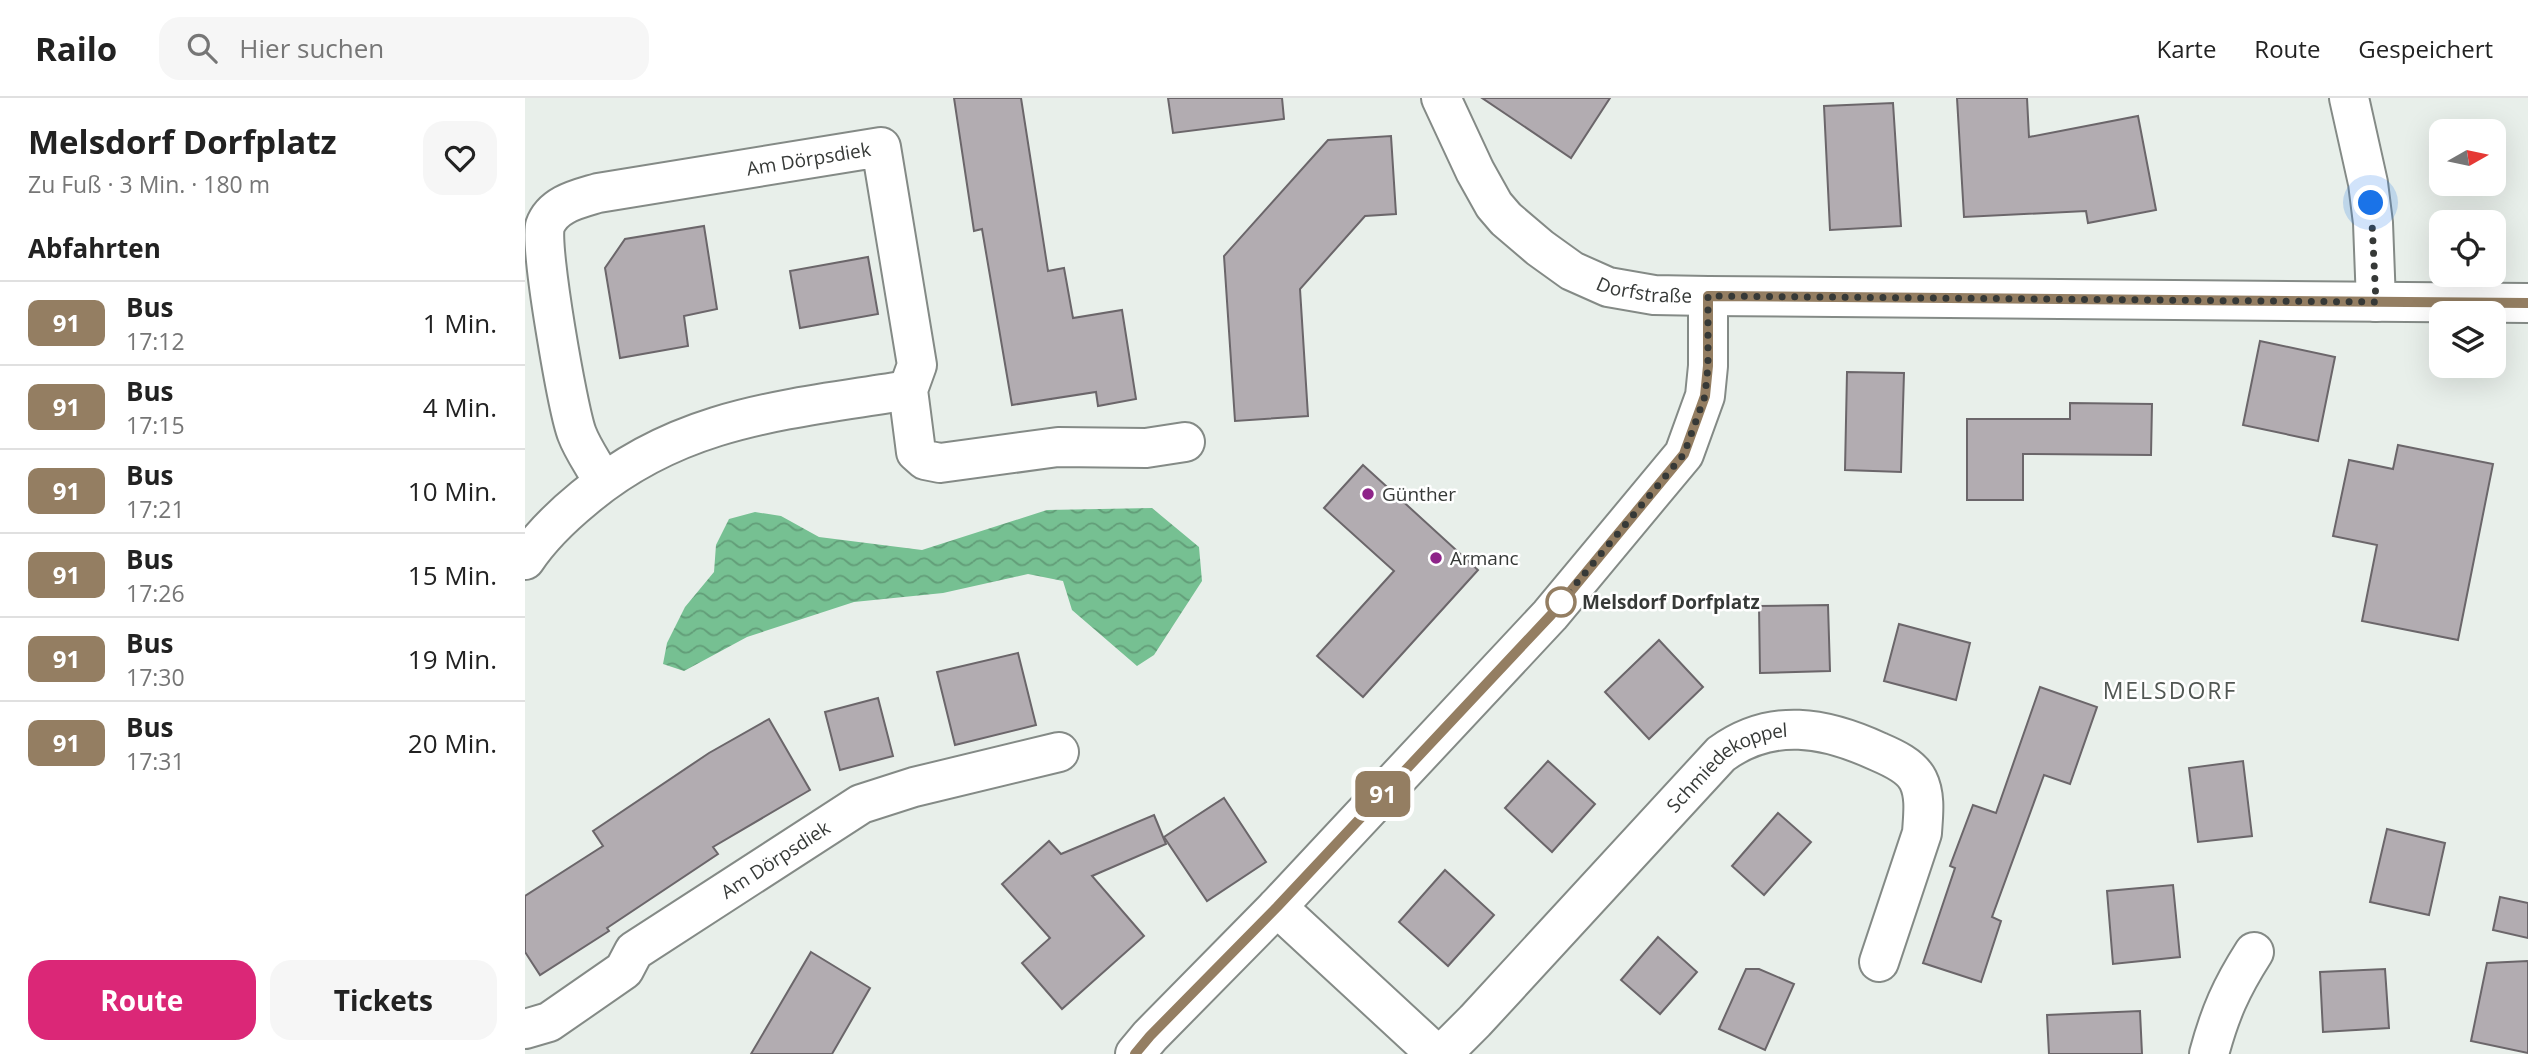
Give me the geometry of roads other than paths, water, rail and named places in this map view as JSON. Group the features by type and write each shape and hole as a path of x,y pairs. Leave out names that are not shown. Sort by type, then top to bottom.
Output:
{"street":[{"name":"Dorfstraße","path":"1441,98 1475,171 1506,219 1571,271 1608,287 1654,295 1708,296 2528,303"},
{"path":"2349,98 2368,183 2373,223 2376,302"},
{"name":"Am Dörpsdiek","path":"603,482 577,436 545,258 535,228 556,209 573,200 597,193 881,147 917,365 908,390 916,452 925,460 940,463 1058,447 1146,447 1185,442"},
{"path":"1135,1054 1551,615 1684,454 1705,396 1708,296"},
{"path":"525,560 566,513 603,482 641,457 691,434 758,415 908,390"},
{"name":"Schmiedekoppel","path":"1442,1054 1721,754 1736,743 1777,731 1812,730 1849,739 1905,765 1918,779 1923,804 1922,833 1879,962"},
{"name":"Am Dörpsdiek","path":"525,1029 549,1022 624,970 634,951 861,804 1059,752"},
{"path":"1277,907 1436,1054"},
{"path":"2209,1054 2219,1017 2233,985 2254,952"}],"water":[{"path":"1152,508 1199,547 1202,581 1154,655 1137,666 1072,610 1063,581 1028,574 943,593 854,602 747,637 684,671 663,664 667,643 685,607 714,572 716,545 729,519 755,512 781,516 819,537 922,550 1047,510"}],"place":[{"name":"Günther","path":"1368,494"},
{"name":"Armanc","path":"1436,558"},
{"name":"Melsdorf Dorfplatz","path":"1561,602"}],"district":[{"name":"MELSDORF","path":"2170,691"}]}
